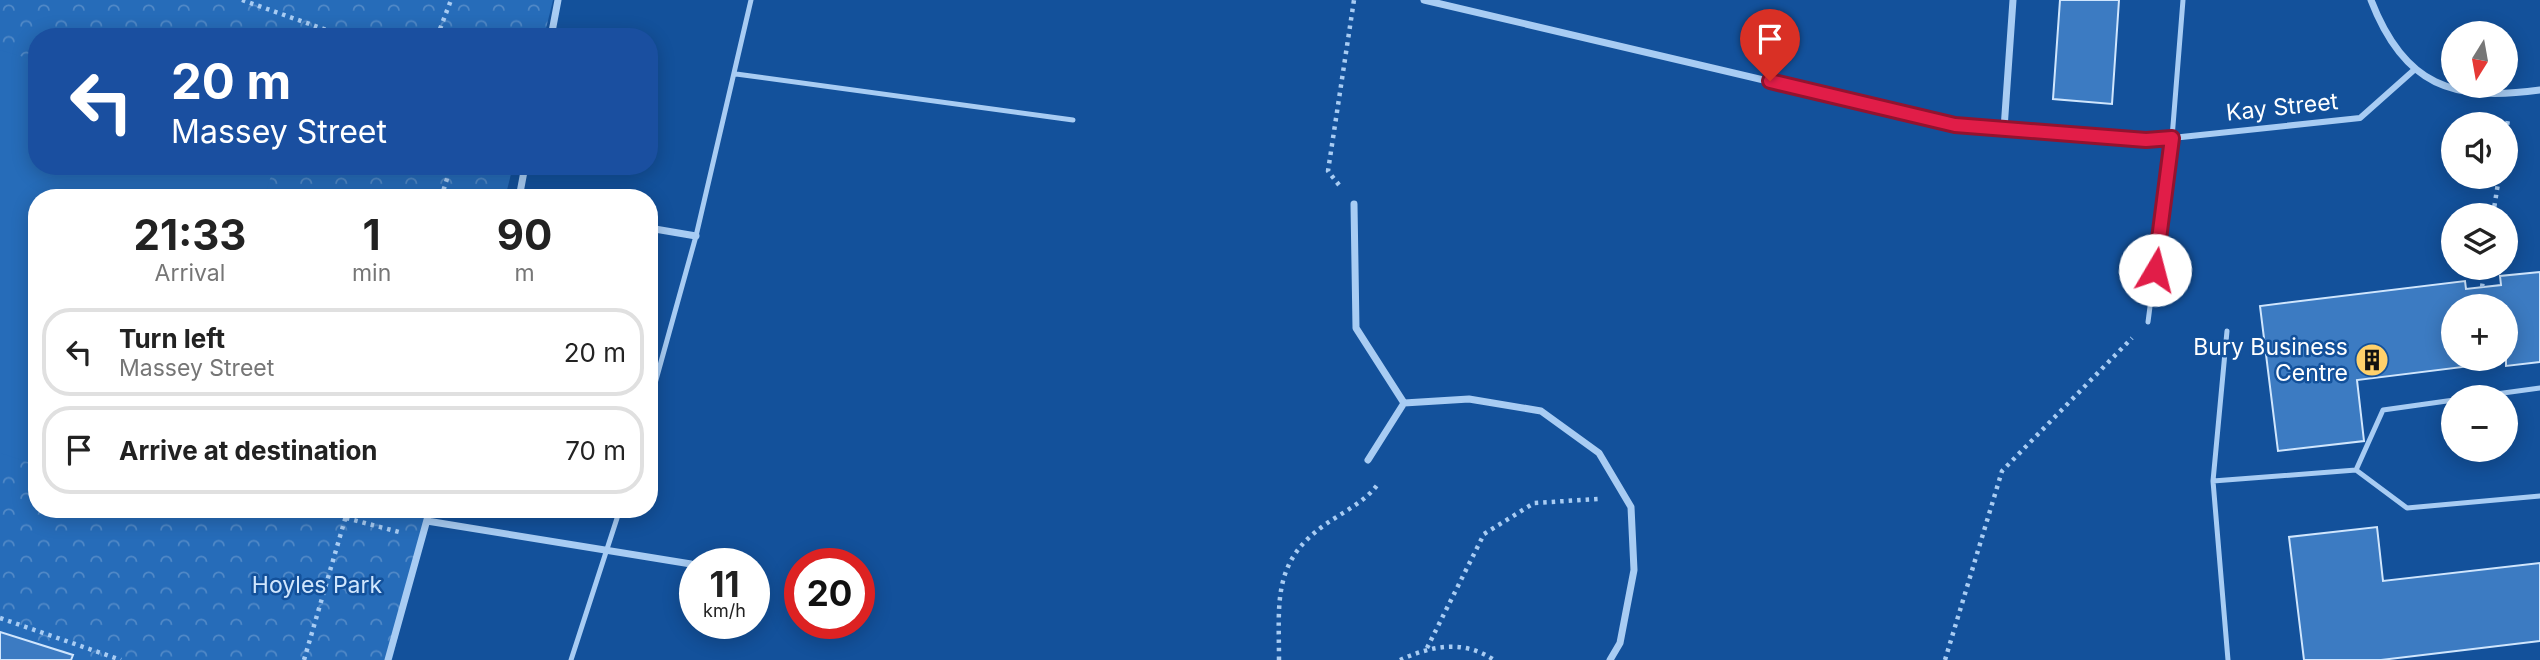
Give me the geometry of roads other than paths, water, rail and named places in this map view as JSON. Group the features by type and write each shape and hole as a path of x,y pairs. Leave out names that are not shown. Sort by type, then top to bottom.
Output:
{"street":[{"path":"553,28 558,0"},
{"path":"1424,0 1955,125 2146,140 2172,138"},
{"path":"2004,129 2013,0"},
{"path":"2371,0 2384,33 2414,71 2455,91 2512,94 2540,90"},
{"name":"Kay Street","path":"2172,138 2360,118 2414,71"},
{"path":"1354,205 1356,328 1404,403"},
{"path":"658,230 696,236"},
{"path":"1404,403 1469,398 1541,411 1598,453 1631,507 1634,570 1620,643 1611,660"},
{"path":"1368,460 1404,403"},
{"path":"388,660 428,518"},
{"path":"427,521 679,562"}],"lane":[{"path":"658,373 696,236 736,74 751,0"},
{"path":"2148,322 2172,138 2183,0"},
{"path":"736,74 1073,120"},
{"path":"2227,331 2213,481 2228,660"},
{"path":"2518,391 2540,388"},
{"path":"2356,470 2383,410 2441,402"},
{"path":"2213,481 2356,470 2407,508 2540,496"},
{"path":"570,660 617,518"}],"place":[{"name":"Bury Business Centre","path":"2372,360"}],"park label":[{"name":"Hoyles Park","path":"317,585"}]}
